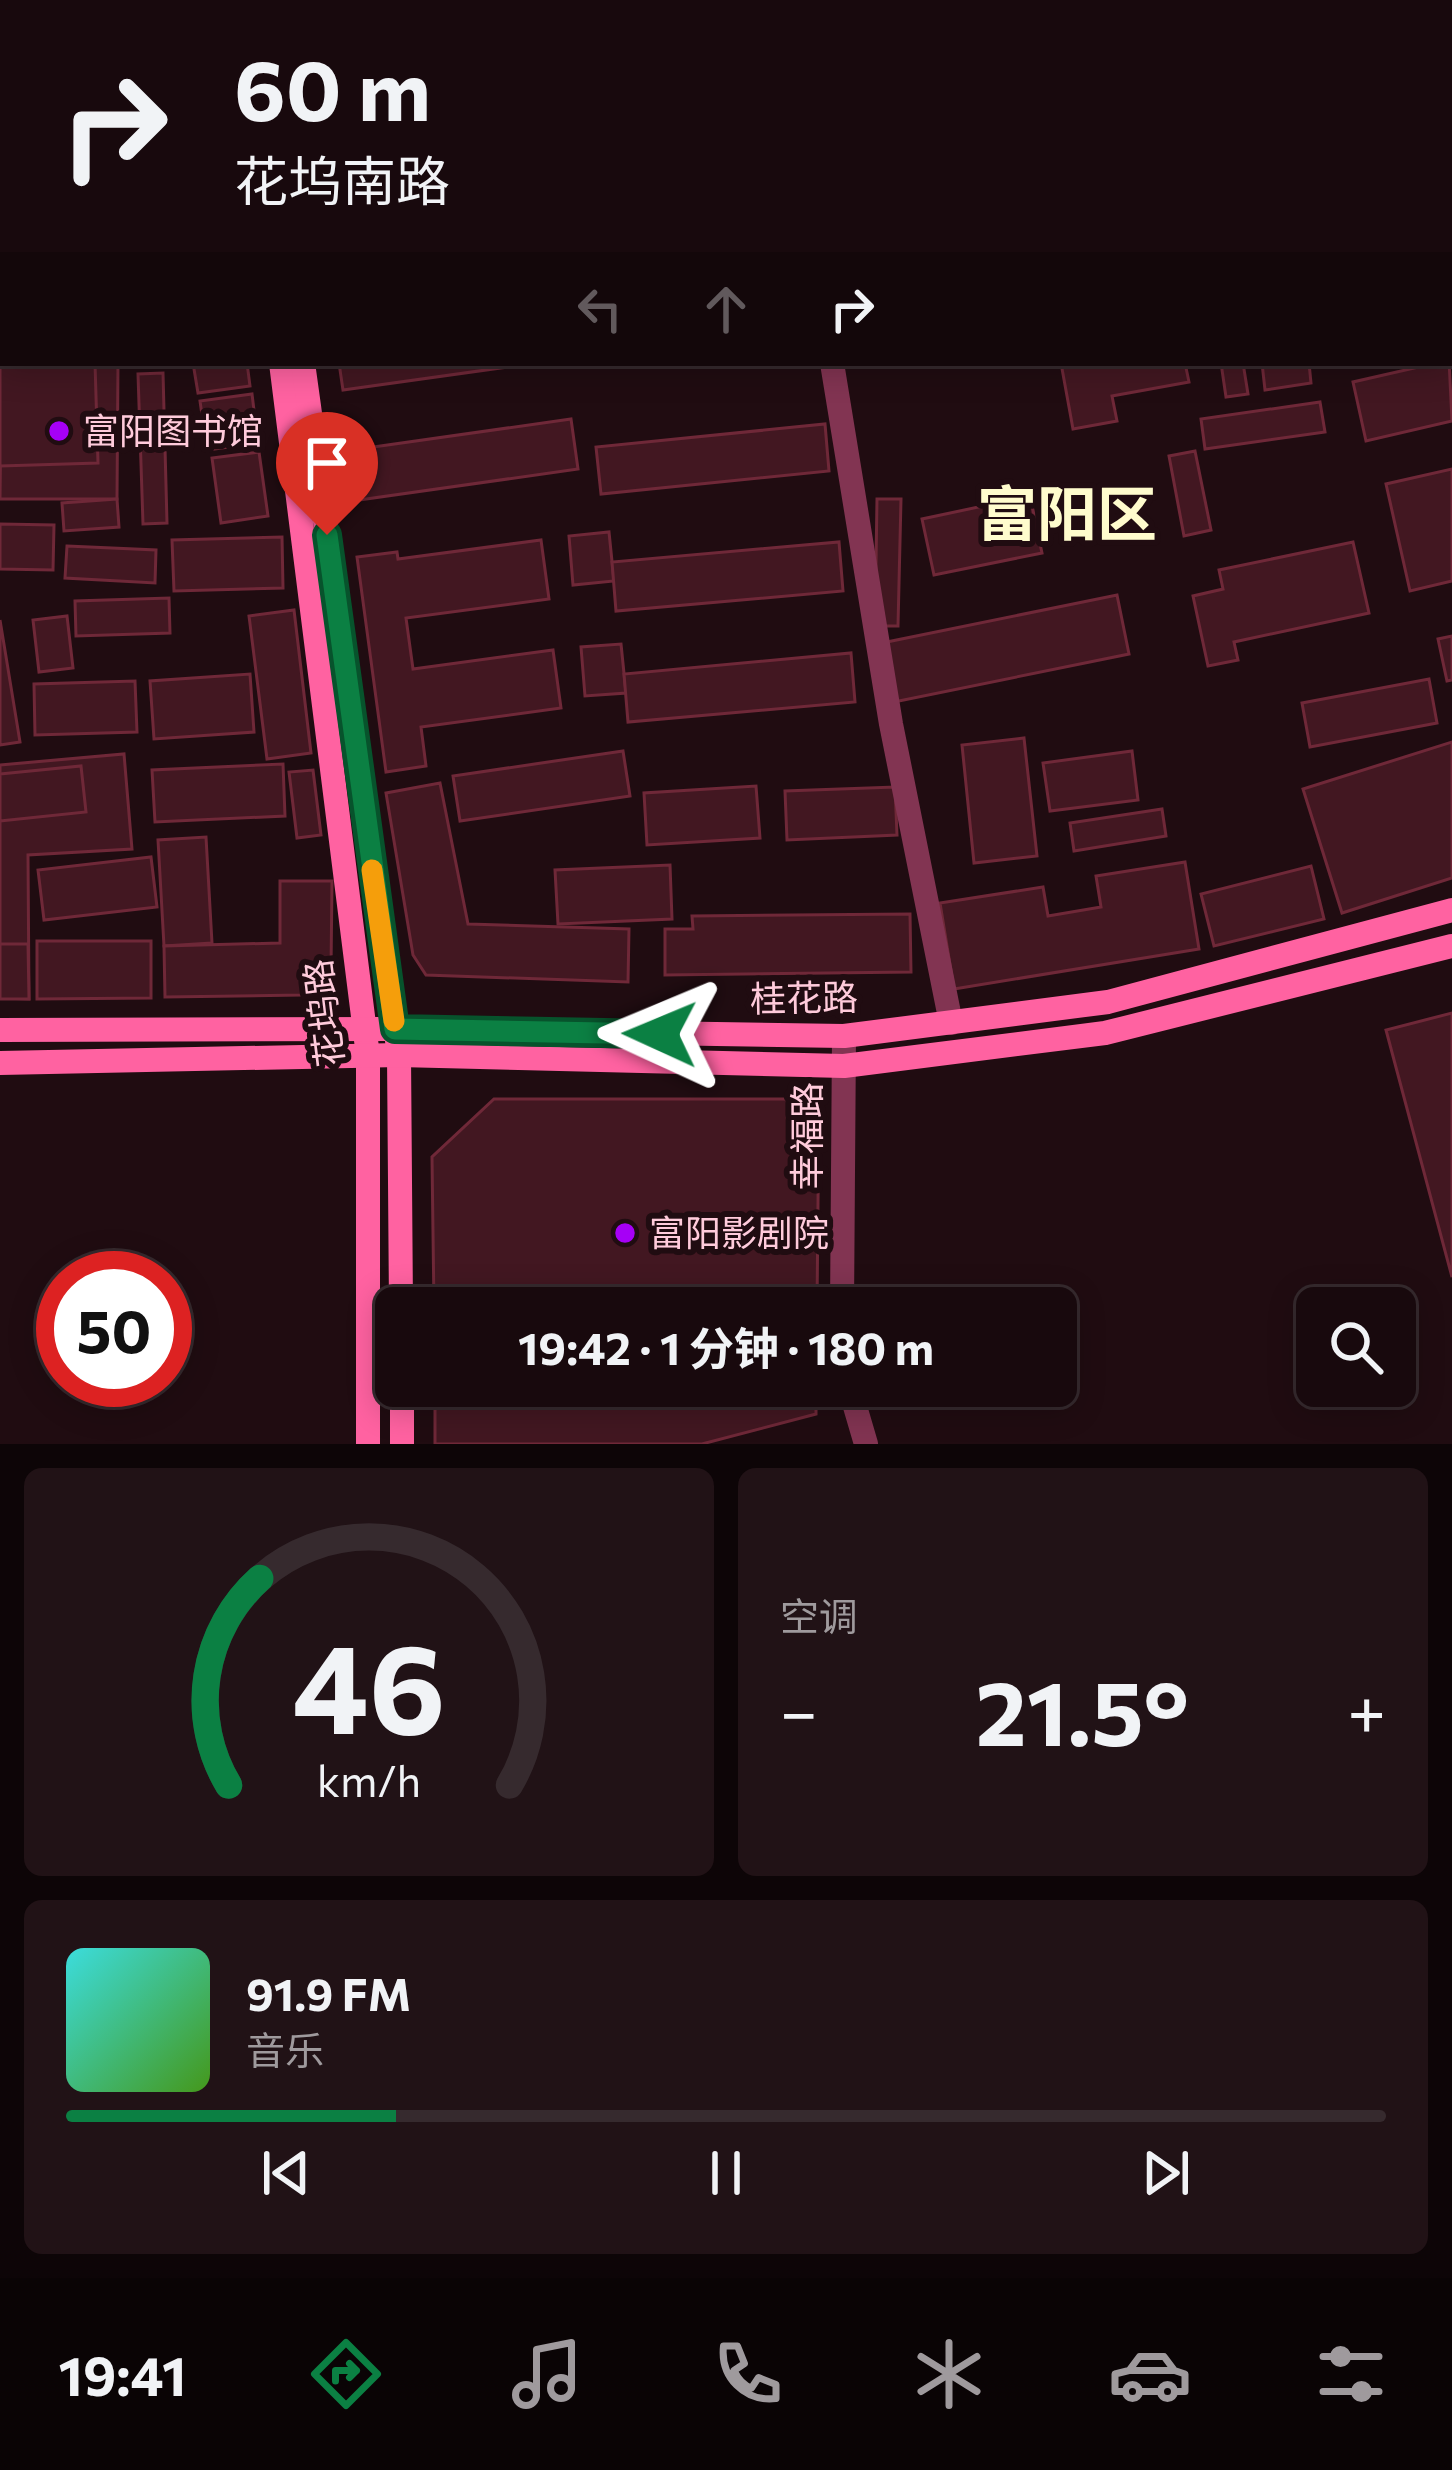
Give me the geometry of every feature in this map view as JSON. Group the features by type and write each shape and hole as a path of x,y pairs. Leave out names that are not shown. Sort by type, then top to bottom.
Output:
{"main road":[{"name":"花坞路","path":"281,366 366,1043 368,1444"},
{"name":"花坞路","path":"303,366 399,1055 401,1287"},
{"name":"桂花路","path":"0,1030 366,1043 395,1029 844,1036 1108,1002 1452,910"},
{"path":"0,1063 366,1043 399,1055 844,1066 1106,1033 1452,946"},
{"path":"402,1407 402,1444"}],"street":[{"path":"832,366 891,724 951,1023"},
{"name":"幸福路","path":"842,1287 844,1036"},
{"path":"855,1407 866,1444"}],"building":[{"path":"0,366 95,366 98,463 0,466"},
{"name":"富阳图书馆","path":"2,366 118,366 117,499 0,499"},
{"path":"194,366 247,366 250,386 198,393"},
{"path":"339,366 515,366 343,390"},
{"path":"1062,366 1186,366 1189,382 1112,396 1117,421 1073,429"},
{"path":"1221,366 1243,366 1248,394 1226,397"},
{"path":"1262,366 1309,366 1311,383 1265,390"},
{"path":"1423,366 1449,366 1452,421 1366,441 1353,382"},
{"path":"163,373 167,523 143,524 138,374"},
{"path":"252,394 258,443 207,450 200,401"},
{"path":"1320,402 1325,432 1205,449 1201,419"},
{"path":"571,419 578,469 359,500 352,450"},
{"path":"825,424 829,471 601,494 596,447"},
{"path":"1195,451 1211,530 1184,536 1169,456"},
{"path":"259,452 268,516 221,523 212,458"},
{"path":"1452,469 1452,581 1410,591 1386,484"},
{"path":"1030,496 1042,553 934,575 922,519"},
{"path":"117,499 119,527 64,531 62,503"},
{"path":"877,499 901,499 898,626 875,626"},
{"path":"0,524 54,525 53,570 0,569"},
{"path":"609,532 614,581 573,585 569,536"},
{"path":"282,537 283,588 174,591 172,540"},
{"path":"541,540 549,599 406,618 413,669 553,650 561,708 421,727 426,766 386,772 357,557 397,552 398,559"},
{"path":"839,542 843,591 616,611 612,562"},
{"path":"1353,542 1369,613 1234,642 1238,660 1208,666 1193,596 1223,589 1219,570"},
{"path":"67,546 156,550 155,583 65,578"},
{"path":"1117,595 1129,654 894,702 882,643"},
{"path":"169,598 170,633 76,636 75,601"},
{"path":"294,610 311,753 267,759 249,616"},
{"path":"67,616 73,668 39,672 33,620"},
{"path":"0,620 20,742 0,745"},
{"path":"1452,636 1452,680 1447,681 1438,639"},
{"path":"621,644 626,693 585,696 581,647"},
{"path":"851,653 855,702 628,722 624,674"},
{"path":"250,674 254,732 154,739 150,681"},
{"path":"1429,679 1437,723 1310,747 1302,703"},
{"path":"135,681 137,732 35,735 34,684"},
{"path":"1024,738 1037,856 974,863 962,745"},
{"path":"1452,742 1452,878 1342,913 1303,789"},
{"path":"623,751 630,796 460,821 453,776"},
{"path":"1132,751 1138,800 1050,811 1043,763"},
{"path":"124,754 132,849 28,855 29,999 0,998 0,765"},
{"path":"283,764 285,816 155,822 152,770"},
{"path":"81,766 86,812 0,821 0,774"},
{"path":"313,770 321,835 297,838 289,772"},
{"path":"440,783 468,924 629,929 628,982 426,975 413,955 386,793"},
{"path":"756,786 760,838 647,845 644,793"},
{"path":"895,787 897,835 787,840 785,791"},
{"path":"1162,809 1166,836 1074,851 1070,823"},
{"path":"206,837 212,943 164,946 158,840"},
{"path":"151,857 157,907 44,920 38,870"},
{"path":"1185,862 1199,949 954,989 940,903 1043,887 1048,916 1101,907 1096,876"},
{"path":"670,865 672,919 558,924 555,870"},
{"path":"1311,866 1324,919 1214,946 1201,894"},
{"path":"280,881 332,881 331,969 302,995 165,997 164,946 280,943"},
{"path":"910,914 911,972 665,975 665,929 693,929 692,916"},
{"path":"37,941 151,941 151,998 37,999"},
{"path":"0,944 28,944 29,999 0,999"},
{"path":"1452,1013 1452,1277 1386,1030"},
{"name":"富阳影剧院","path":"494,1099 819,1099 817,1287 434,1287 432,1157"},
{"path":"435,1407 816,1407 816,1414 702,1444 435,1444"}],"slow traffic":[{"path":"372,870 394,1021"}],"place":[{"name":"富阳图书馆","path":"59,431"},
{"name":"富阳影剧院","path":"625,1233"}],"district":[{"name":"富阳区","path":"1067,515"}],"route":[{"path":"327,535 395,1029 660,1034"}]}
